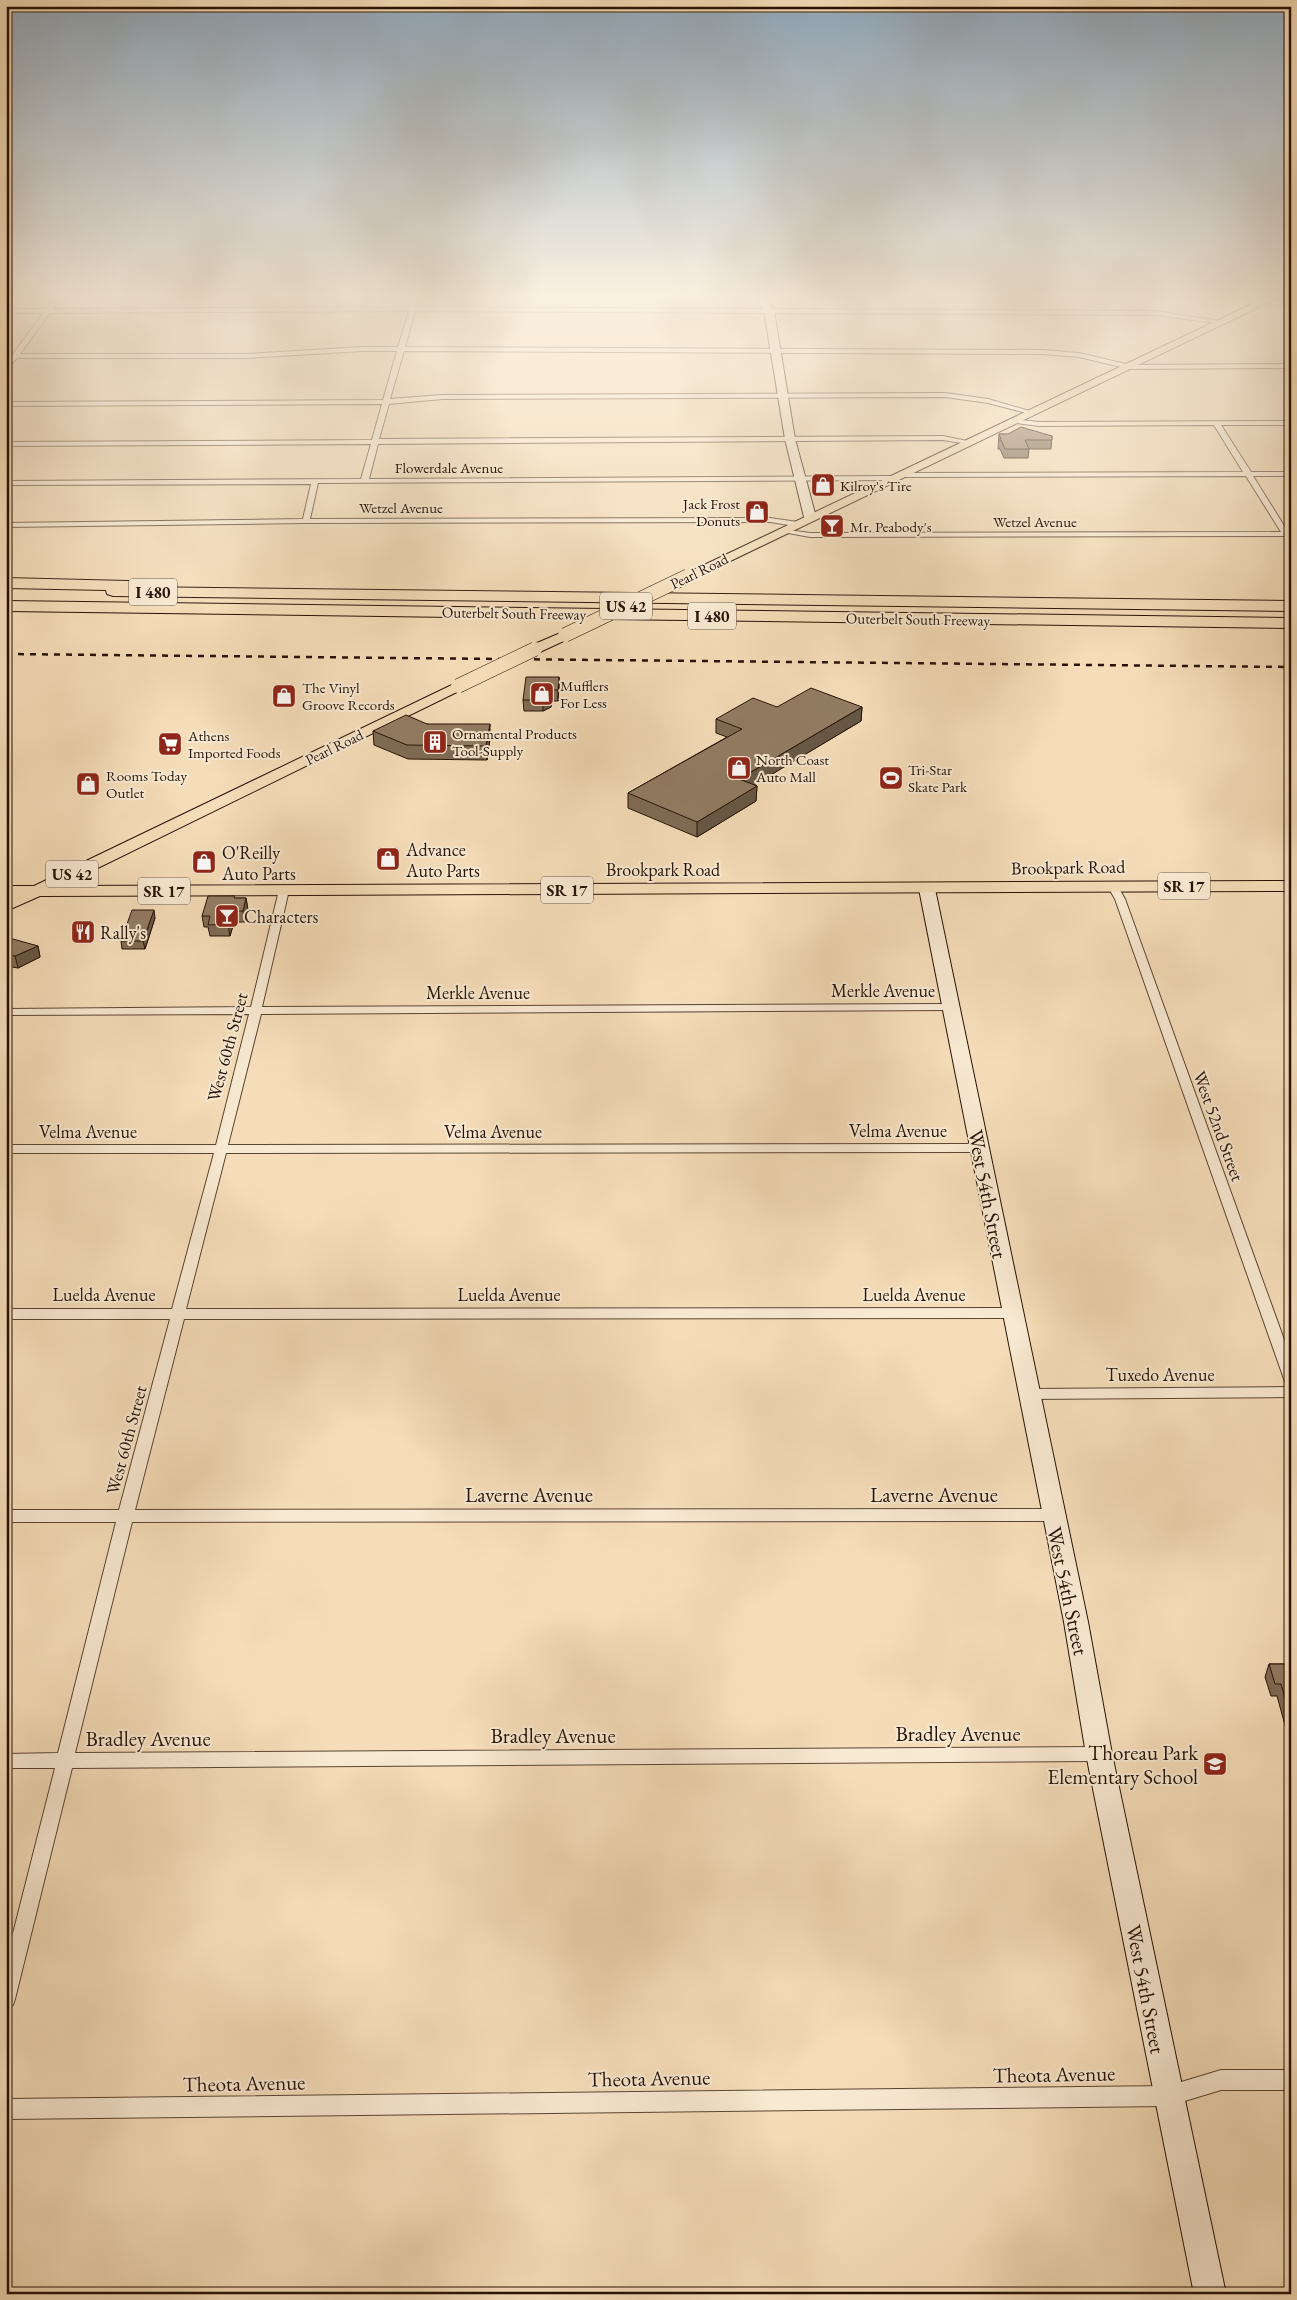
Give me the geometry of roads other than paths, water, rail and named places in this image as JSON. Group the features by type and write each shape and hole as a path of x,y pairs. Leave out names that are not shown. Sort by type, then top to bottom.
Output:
{"highway":[{"path":"6,583 300,593"},
{"name":"Outerbelt South Freeway","path":"6,590 1291,606"},
{"name":"Outerbelt South Freeway","path":"6,606 1291,623"}],"main road":[{"name":"Pearl Road","path":"6,906 458,686 1058,399"},
{"path":"798,479 810,517"},
{"name":"Brookpark Road","path":"6,892 1291,886"}],"street":[{"path":"6,404 385,402 415,399"},
{"path":"784,399 798,479"},
{"path":"976,399 1030,412"},
{"path":"364,482 385,402"},
{"path":"1011,421 1039,424 1291,423"},
{"path":"1216,423 1288,534"},
{"path":"6,444 943,438 968,442"},
{"name":"Flowerdale Avenue","path":"6,483 798,479 1291,474"},
{"path":"306,521 315,482"},
{"name":"Wetzel Avenue","path":"6,525 306,521 770,520 795,524"},
{"name":"Wetzel Avenue","path":"780,531 810,536 1288,534"},
{"name":"West 52nd Street","path":"1113,886 1120,899 1291,1379"},
{"name":"West 54th Street","path":"927,889 1052,1515 1076,1622 1099,1754 1210,2294"},
{"name":"West 60th Street","path":"6,1999 67,1760 126,1515 219,1149 257,1010 284,890"},
{"name":"Merkle Avenue","path":"6,1012 951,1007"},
{"name":"Velma Avenue","path":"6,1149 979,1148"},
{"name":"Luelda Avenue","path":"6,1314 1012,1313"},
{"name":"Tuxedo Avenue","path":"1029,1394 1291,1392"},
{"name":"Laverne Avenue","path":"6,1516 1052,1515"},
{"name":"Bradley Avenue","path":"6,1761 1099,1754"},
{"name":"Theota Avenue","path":"6,2109 1168,2096 1221,2080 1291,2080"}],"railway":[{"path":"6,654 1291,667"}],"place":[{"name":"Kilroy's Tire","path":"823,485"},
{"name":"Jack Frost Donuts","path":"757,512"},
{"name":"Mr. Peabody's","path":"832,526"},
{"name":"Mufflers For Less","path":"542,694"},
{"name":"The Vinyl Groove Records","path":"284,696"},
{"name":"Ornamental Products Tool-Supply","path":"435,742"},
{"name":"Athens Imported Foods","path":"170,744"},
{"name":"North Coast Auto Mall","path":"739,768"},
{"name":"Tri-Star Skate Park","path":"891,778"},
{"name":"Rooms Today Outlet","path":"88,784"},
{"name":"Advance Auto Parts","path":"388,859"},
{"name":"O'Reilly Auto Parts","path":"204,862"},
{"name":"Characters","path":"227,916"},
{"name":"Rally's","path":"83,932"},
{"name":"Thoreau Park Elementary School","path":"1215,1764"}]}
